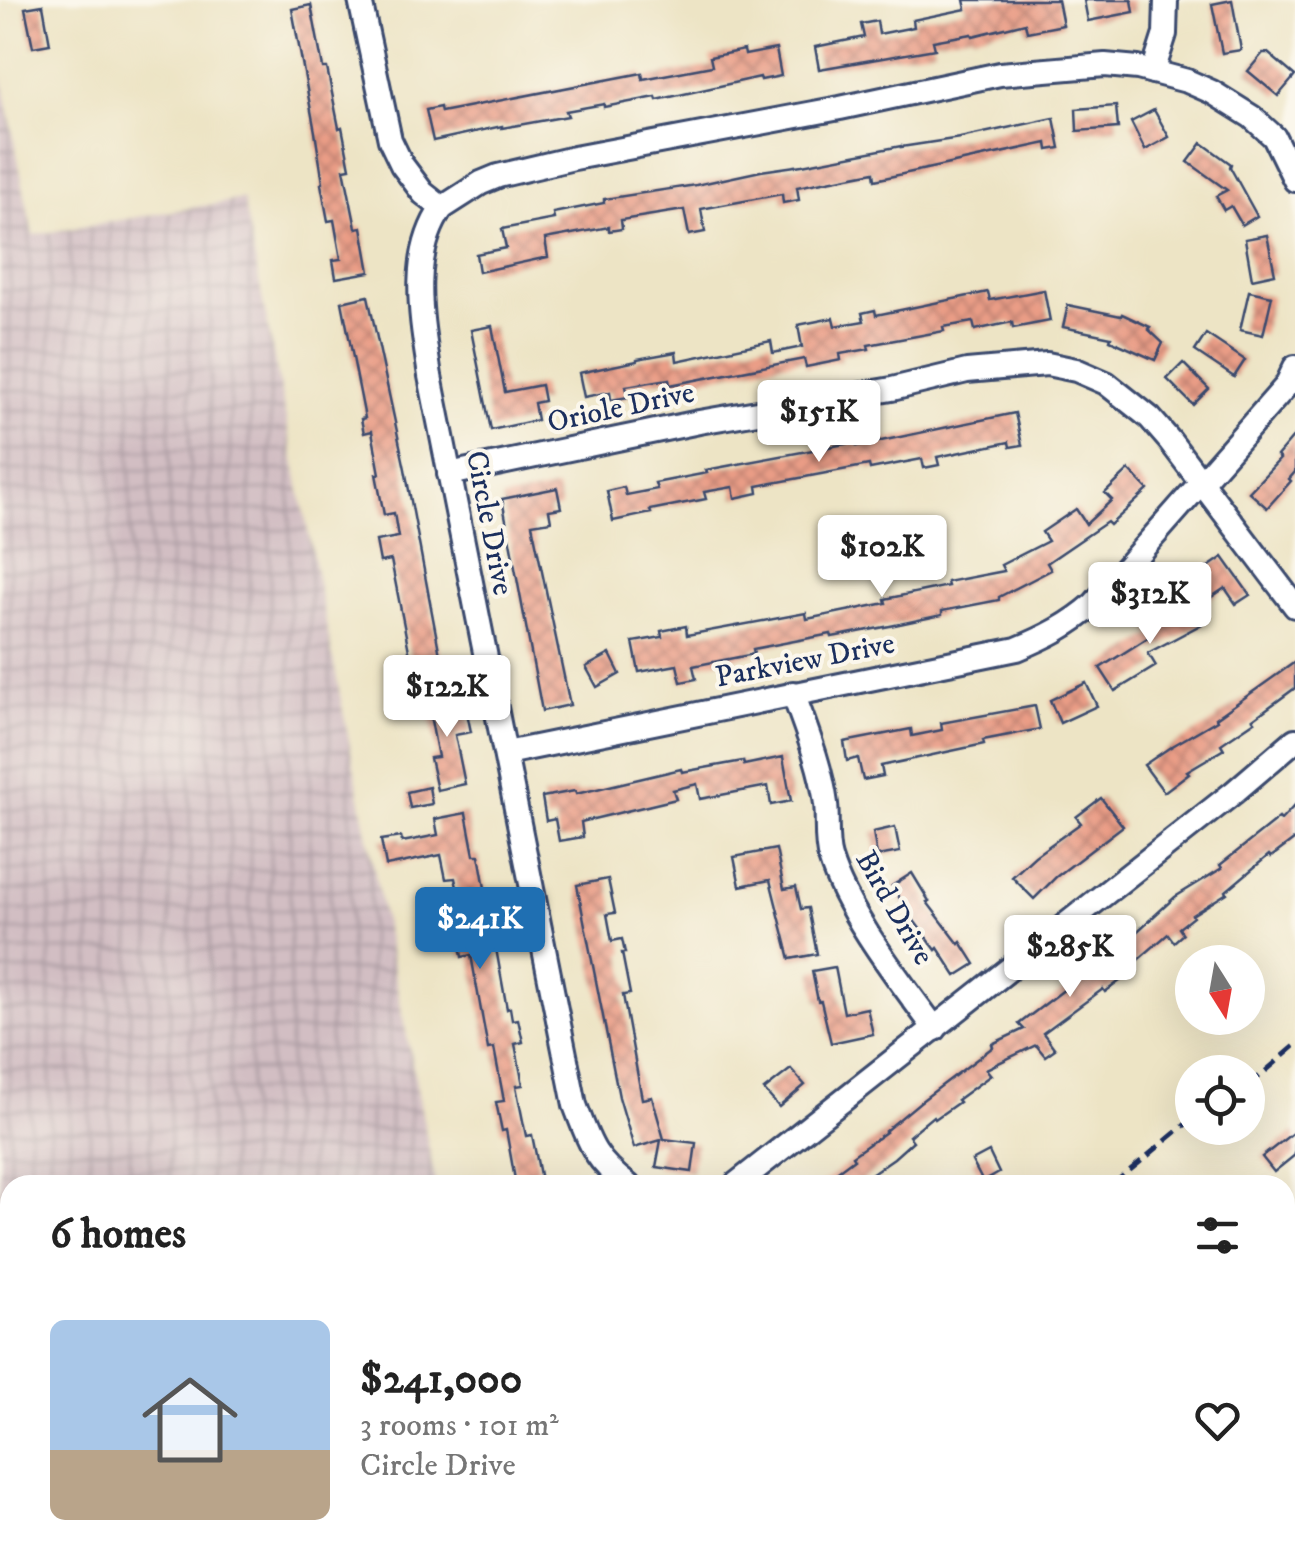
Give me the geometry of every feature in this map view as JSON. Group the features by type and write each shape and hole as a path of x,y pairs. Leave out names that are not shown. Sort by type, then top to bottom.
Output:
{"street":[{"path":"360,0 390,140 402,165 423,193 442,208 480,183 574,158 1000,74 1104,64 1153,72 1212,92 1252,117 1274,138 1295,180"},
{"path":"1153,72 1165,34 1166,0"},
{"path":"1274,138 1295,122"},
{"name":"Circle Drive","path":"442,208 424,252 420,302 430,376 574,1105 592,1149 614,1175"},
{"name":"Oriole Drive","path":"449,474 698,422 892,389 967,371 1046,364 1076,370 1106,383 1150,418 1295,606"},
{"name":"Parkview Drive","path":"506,753 1017,650 1051,634 1074,622 1094,604 1286,386 1295,367"},
{"name":"Bird Drive","path":"793,693 821,778 829,856 850,904 936,1029"},
{"path":"748,1175 1217,806 1295,740"}],"shaded area":[{"path":"0,67 33,235 243,199 434,1175 0,1175"}],"building":[{"path":"964,0 1058,0 1063,25 1027,32 1025,23 933,41 935,49 819,69 815,47 864,37 861,24 877,21 879,34 914,27 913,20 966,9"},
{"path":"1084,0 1132,0 1134,12 1088,21"},
{"path":"1232,0 1241,50 1222,53 1212,4"},
{"path":"43,5 50,44 33,47 25,8"},
{"path":"311,5 323,68 327,68 339,128 342,127 350,168 344,169 356,228 362,227 370,272 336,278 333,260 341,259 334,220 328,221 292,9"},
{"path":"776,49 781,76 761,80 760,77 657,100 656,97 566,111 568,116 433,141 426,110 440,107 441,112 642,73 643,79 712,66 710,57"},
{"path":"1263,53 1295,76 1278,96 1248,71"},
{"path":"1116,106 1118,128 1077,131 1076,109"},
{"path":"1154,110 1169,137 1145,150 1131,122"},
{"path":"1054,118 1060,148 1048,150 1047,143 875,180 874,172 797,187 799,200 783,203 782,194 701,209 705,232 689,235 684,210 621,220 622,229 609,231 609,227 545,239 548,257 479,272 476,254 506,248 502,229 554,219 553,213 604,203 604,199 960,138"},
{"path":"1202,143 1231,164 1257,216 1242,225 1231,206 1224,210 1216,196 1227,190 1188,162"},
{"path":"1267,235 1275,274 1252,279 1245,239"},
{"path":"1044,290 1050,321 1013,328 1012,322 975,330 973,322 943,327 944,331 868,345 869,349 840,354 841,360 806,367 804,359 670,385 669,379 626,386 628,397 611,400 610,392 584,397 579,373 676,352 677,361 771,341 773,353 802,347 798,325 833,318 835,326 864,321 862,313 875,310 876,315 988,292 990,300"},
{"path":"1249,291 1272,296 1263,335 1240,330"},
{"path":"368,296 442,666 413,671 391,560 380,562 376,541 398,537 394,513 384,515 372,431 364,433 361,419 365,418 342,302"},
{"path":"1068,305 1122,314 1150,327 1163,343 1155,360 1110,340 1111,337 1063,327"},
{"path":"492,326 505,392 541,385 544,401 534,403 537,420 491,430 471,330"},
{"path":"1206,334 1245,360 1234,377 1195,351"},
{"path":"1183,363 1209,389 1193,405 1167,379"},
{"path":"1015,413 1022,445 1010,447 1009,442 937,457 939,465 924,468 922,459 870,469 869,465 757,486 758,493 735,498 733,487 704,492 706,499 613,521 607,491 624,487 626,495 657,489 655,483 707,473 706,470 856,442 857,446"},
{"path":"1295,435 1295,472 1267,508 1249,492 1280,459 1277,456"},
{"path":"1129,470 1148,490 1110,525 1107,522 1047,563 1051,570 999,600 890,626 753,649 754,654 693,666 696,679 681,682 677,665 639,672 633,642 662,637 661,631 686,626 687,635 806,613 807,619 886,603 885,599 948,586 947,582 1004,571 1001,565 1048,541 1042,532 1076,509 1086,524 1112,500 1105,493"},
{"path":"557,488 561,508 549,510 551,521 532,524 570,705 542,711 502,499"},
{"path":"1223,557 1250,595 1236,604 1225,588 1204,602 1189,580"},
{"path":"1190,603 1202,624 1148,653 1156,666 1115,691 1100,668 1152,635 1147,626"},
{"path":"610,654 620,674 597,687 586,667"},
{"path":"1295,662 1295,688 1221,744 1224,749 1187,771 1164,792 1144,765 1217,720"},
{"path":"1086,683 1097,706 1060,723 1050,700"},
{"path":"449,690 454,716 467,713 471,732 455,735 465,784 437,790 430,758 438,757 426,694"},
{"path":"1035,706 1040,729 881,766 883,776 863,780 858,758 847,761 844,742 911,729 912,736 942,730 941,723"},
{"path":"783,757 791,801 771,805 768,786 700,799 697,784 673,790 676,799 581,822 583,837 559,841 555,819 546,821 542,797 575,791 576,794 681,769 682,772 743,761 744,765"},
{"path":"429,787 432,804 410,808 407,792"},
{"path":"1101,798 1123,826 1056,877 1034,899 1012,877 1081,823 1076,817"},
{"path":"1295,805 1295,839 1269,855 1227,893 1192,915 1179,928 1183,934 1174,942 1168,934 1125,971 1128,975 1043,1033 1055,1049 1045,1056 1036,1045 986,1069 991,1075 935,1119 933,1116 909,1136 913,1141 869,1175 832,1175 992,1044 1024,1029 1019,1024 1119,948 1175,897 1222,868 1220,865"},
{"path":"466,813 474,855 479,855 507,1009 510,1008 512,1020 518,1019 523,1042 515,1044 523,1085 516,1086 526,1136 532,1135 540,1175 514,1175 496,1102 504,1101 494,1048 488,1049 471,955 462,957 454,912 462,910 455,878 446,879 441,855 386,866 381,840 401,837 402,842 438,835 435,819"},
{"path":"895,827 900,852 877,856 873,832"},
{"path":"776,849 784,889 796,887 801,909 808,908 817,954 790,959 770,880 740,886 734,857"},
{"path":"912,873 927,902 975,964 956,976 892,886"},
{"path":"608,879 615,913 607,914 612,941 622,939 625,953 630,994 623,995 642,1099 652,1097 664,1139 696,1143 692,1172 656,1167 661,1140 634,1148 619,1097 577,885"},
{"path":"835,967 844,1013 867,1008 873,1034 831,1043 812,971"},
{"path":"791,1069 805,1085 779,1107 764,1090"},
{"path":"1295,1131 1295,1155 1274,1172 1262,1157"},
{"path":"989,1152 999,1173 979,1175 972,1161"}],"railway":[{"path":"1265,1072 1295,1046"},
{"path":"1124,1175 1175,1133"}]}
